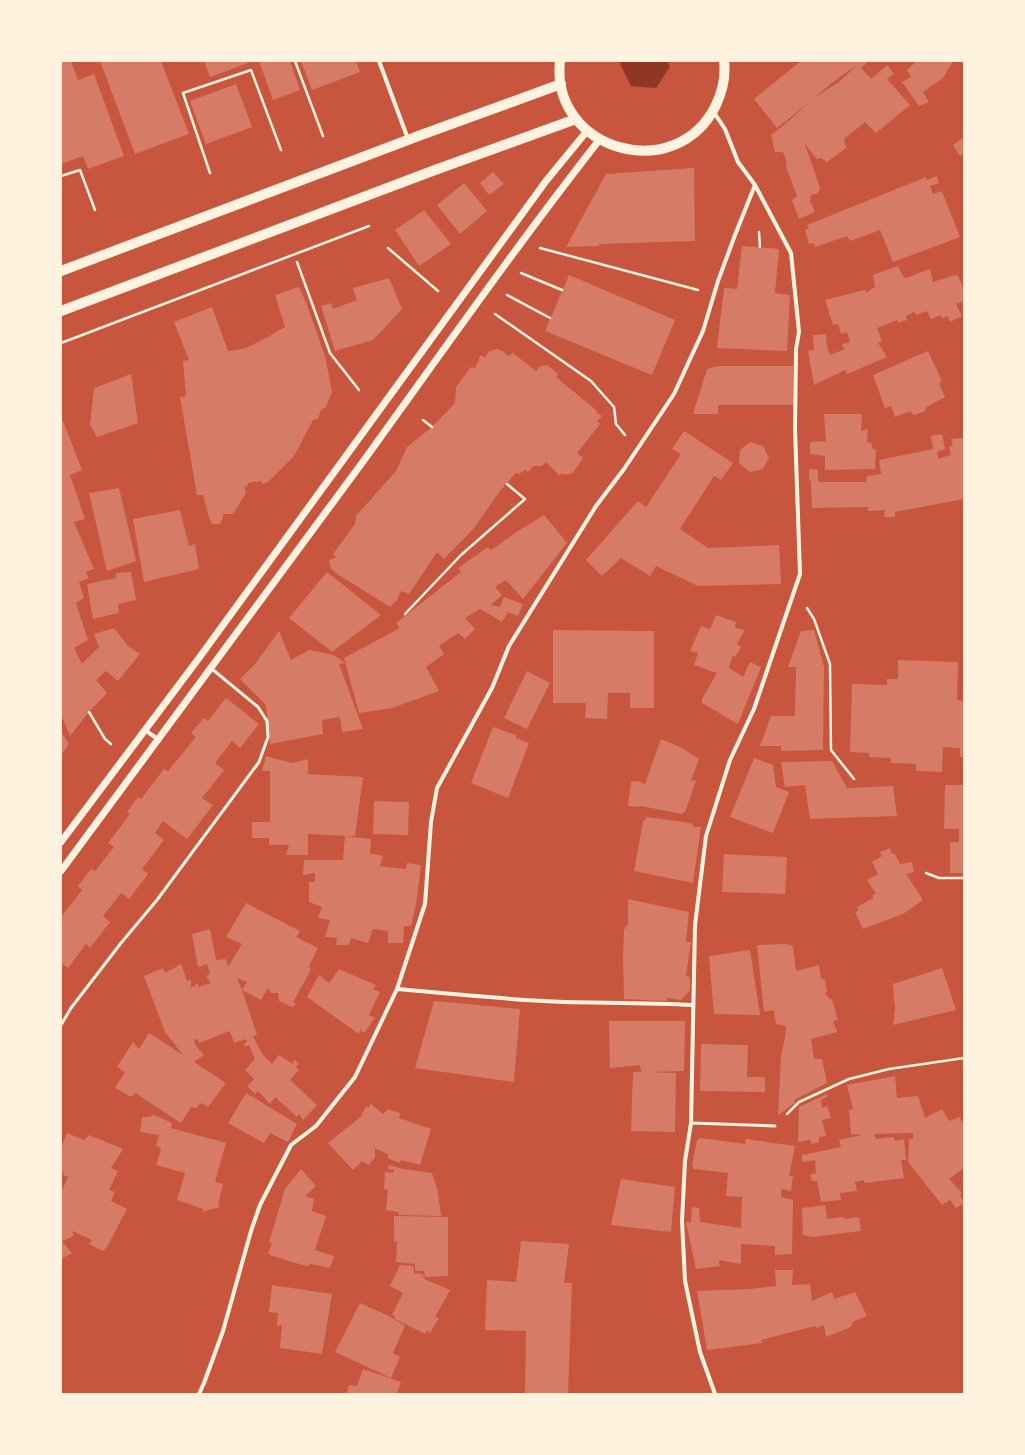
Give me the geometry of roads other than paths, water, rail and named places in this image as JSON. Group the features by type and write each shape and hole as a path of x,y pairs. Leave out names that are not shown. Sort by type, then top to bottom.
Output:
{"main road":[{"path":"560,61 559,69 561,84 566,102 576,119 587,131 614,147 646,152 662,149 677,143 692,135 704,124 713,111 722,88 724,61"},
{"path":"61,271 561,84"},
{"path":"61,312 440,168 576,119"}],"street":[{"path":"379,61 408,140"},
{"path":"713,111 725,129 738,162 756,185 792,253 800,332 796,348 796,429 800,574 754,710 730,760 706,836 695,925 691,1123 685,1161 682,1221 685,1281 700,1352 715,1394"},
{"path":"61,842 199,658 538,192 587,131"},
{"path":"61,871 212,669 512,255 600,140"},
{"path":"199,1394 223,1331 251,1231 260,1205 291,1145 316,1126 355,1077 397,989 425,904 431,822 437,788 492,688 509,646 596,506 674,394 703,331 714,294 735,235 756,185"},
{"path":"145,730 159,740"},
{"path":"397,989 502,999 693,1005"}],"lane":[{"path":"61,1025 71,1008 121,943 157,900 259,762 268,737 267,721 258,707 212,669"},
{"path":"691,1123 776,1126"}]}
